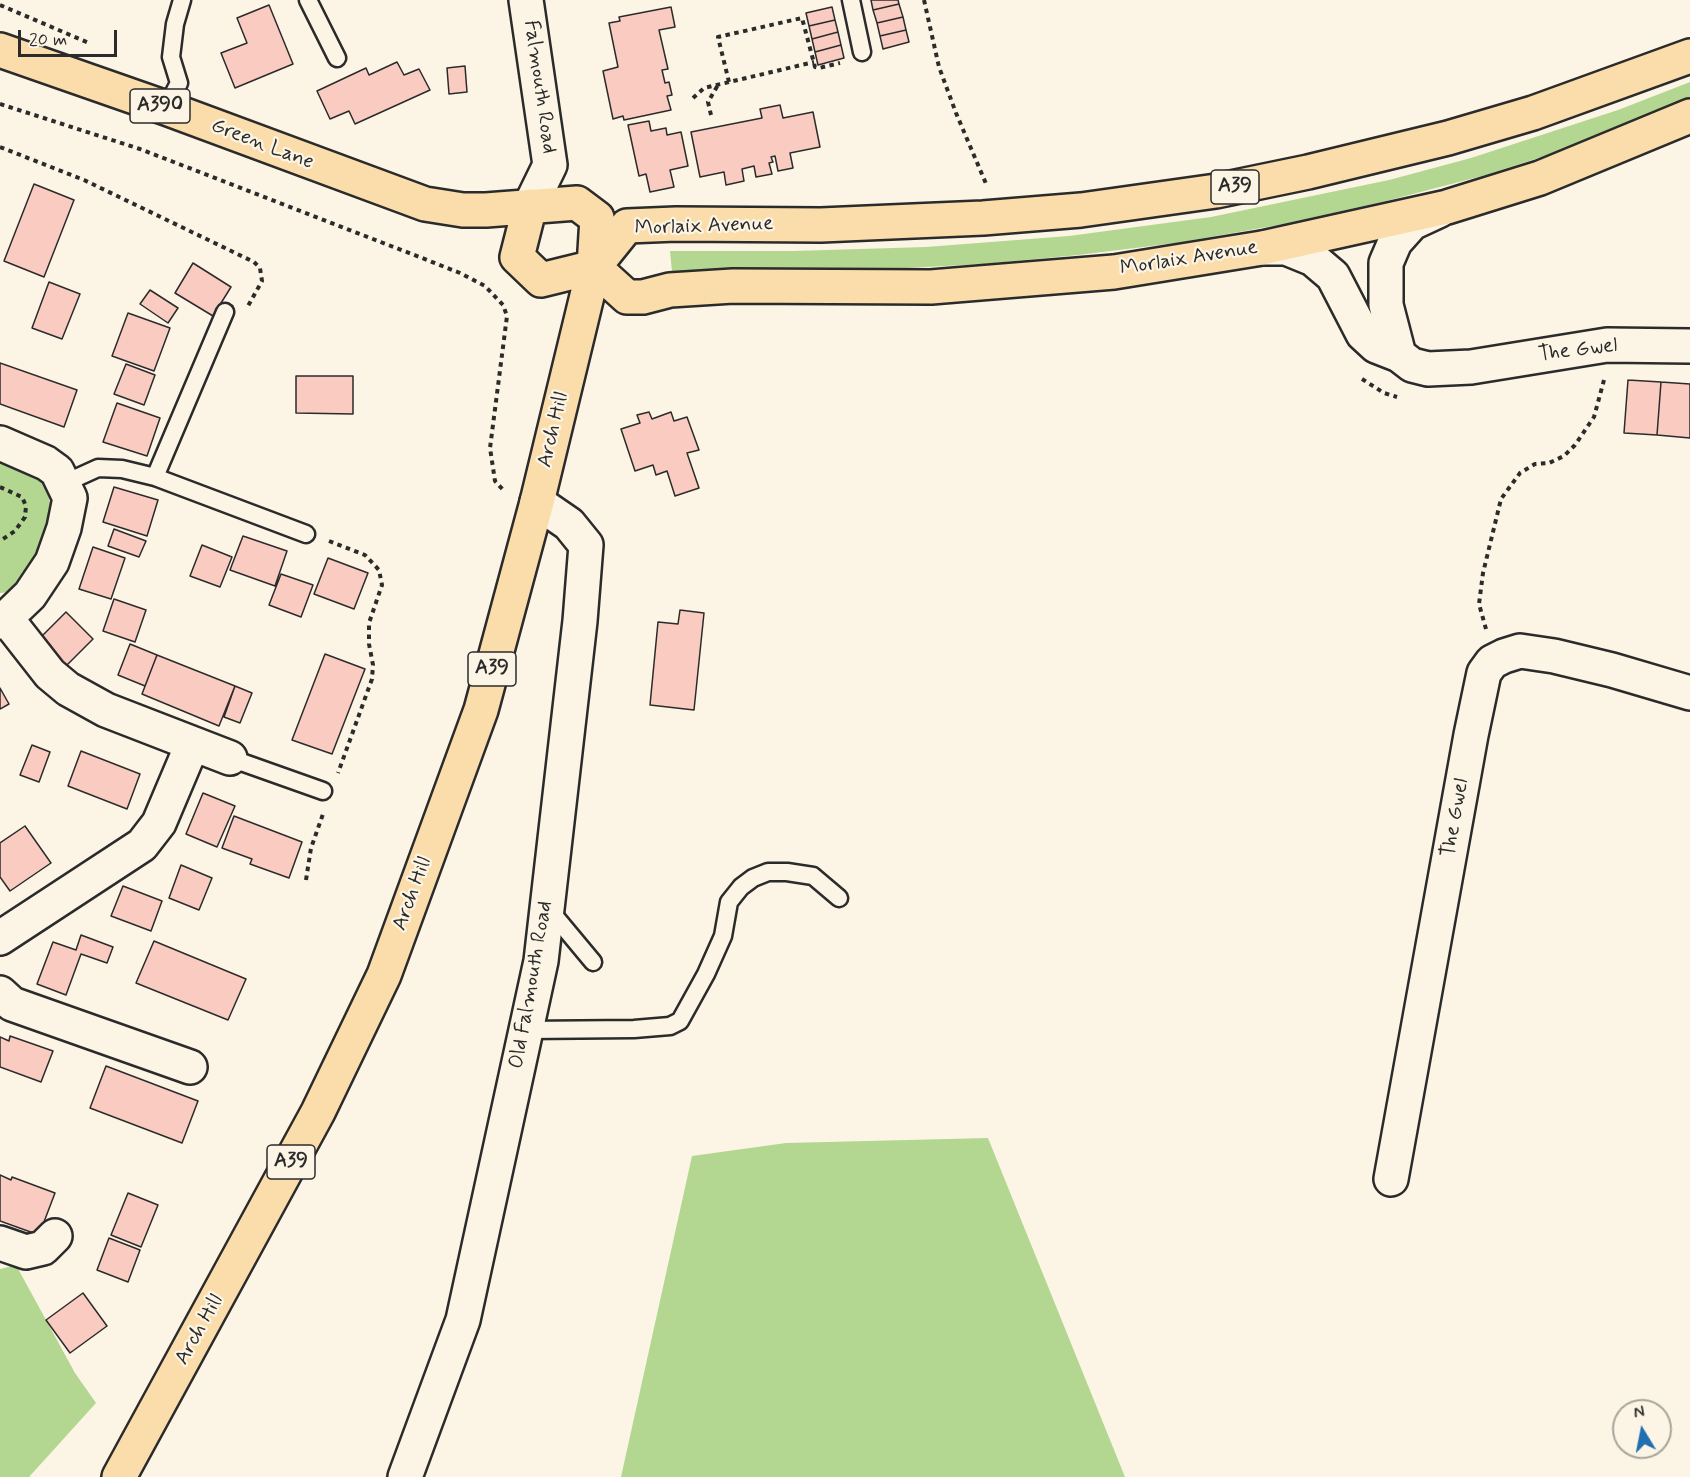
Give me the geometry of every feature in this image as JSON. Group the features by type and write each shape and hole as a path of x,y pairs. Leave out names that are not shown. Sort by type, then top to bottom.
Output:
{"highway":[{"name":"Green Lane","path":"0,50 166,108 425,204 463,210 530,206"},
{"name":"Morlaix Avenue","path":"1690,56 1533,113 1448,138 1308,172 1216,191 1081,210 983,218 821,225 627,226 594,267 627,297 643,297 670,290 733,286 931,287 1114,272 1262,248 1447,207 1540,178 1690,116"},
{"name":"A390","path":"530,206 577,203 597,218 594,267"},
{"path":"530,206 516,257 541,280 594,267"},
{"name":"Arch Hill","path":"119,1477 318,1112 384,975 481,710 537,502 594,267"}],"street":[{"name":"Falmouth Road","path":"526,0 550,165 530,206"},
{"path":"1399,355 1386,305 1386,263 1395,242 1412,223 1447,207"},
{"name":"The Gwel","path":"1262,248 1286,248 1304,254 1322,266 1333,276 1363,334 1376,346 1399,355 1412,365 1428,369 1471,367 1602,346 1690,346"},
{"path":"0,444 46,463 57,471 65,483 70,498 68,513 52,562 30,595 3,620 50,674 68,689 106,710 230,758"},
{"name":"Old Falmouth Road","path":"405,1477 463,1320 541,961 579,632 586,545 569,524 537,502"},
{"name":"The Gwel","path":"1391,1179 1484,673 1492,662 1520,651 1554,656 1612,670 1690,693"},
{"path":"0,938 142,845 159,823 192,745"},
{"path":"0,993 12,1004 190,1067"},
{"path":"0,1243 26,1252 43,1248 55,1236"}],"lane":[{"path":"166,108 179,83 171,57 175,24 182,0"},
{"path":"308,0 337,58"},
{"path":"851,0 862,52"},
{"path":"155,477 225,312"},
{"path":"65,483 98,468 122,469 155,477 306,534"},
{"path":"230,758 325,798"},
{"path":"526,1030 634,1029 670,1026 680,1021 706,974 723,936 729,902 741,887 753,878 768,872 787,872 813,876 839,898"},
{"path":"547,908 593,962"}],"path":[{"path":"924,0 939,67 991,195"},
{"path":"729,82 718,37 802,18 815,67 846,61"},
{"path":"693,98 704,87 814,62"},
{"path":"711,115 708,102 718,84"},
{"path":"0,104 140,149 431,262 485,286 503,305 507,316 500,382 491,430 490,448 495,481 503,492 537,502"},
{"path":"0,147 84,180 254,262 260,268 262,281 240,320 225,312"},
{"path":"1493,629 1486,631 1479,604 1501,499 1520,473 1535,464 1549,463 1564,456 1575,445 1594,417 1604,381 1602,346"},
{"path":"0,487 22,497 26,506 25,517 15,531 0,541"},
{"path":"306,534 317,536 365,555 379,570 382,585 369,623 372,679 337,775"},
{"path":"306,880 311,848 325,798"}],"green space":[{"path":"1690,82 1690,102 1564,150 1482,176 1284,224 1176,243 984,264 848,271 672,272 670,251 793,251 926,247 1069,236 1211,217 1389,180 1471,158 1618,110"},
{"path":"0,459 37,475 47,489 52,511 41,548 31,565 9,592 0,593"},
{"path":"988,1138 1125,1477 621,1477 692,1156 786,1143"},
{"path":"16,1265 75,1373 96,1403 29,1477 0,1477 0,1269"}],"building":[{"path":"871,0 898,0 899,4 873,10"},
{"path":"899,4 903,17 877,23 873,10"},
{"path":"269,5 293,64 235,88 221,53 247,43 237,18"},
{"path":"671,7 675,27 659,30 668,69 662,70 665,83 669,82 672,95 667,96 671,110 624,120 623,116 613,119 603,71 618,67 609,23 620,21 619,17"},
{"path":"832,7 835,20 809,26 806,13"},
{"path":"903,17 906,30 880,36 877,23"},
{"path":"835,20 838,32 812,39 809,26"},
{"path":"906,30 909,42 883,49 880,36"},
{"path":"838,32 841,45 815,52 812,39"},
{"path":"841,45 844,58 818,65 815,52"},
{"path":"397,62 404,75 419,69 430,90 355,124 349,111 330,119 317,91 366,68 369,75"},
{"path":"465,66 467,92 449,94 447,68"},
{"path":"780,105 783,118 813,112 820,147 790,153 793,168 778,171 775,156 771,157 773,162 769,163 772,174 756,177 754,166 742,169 744,181 726,185 724,172 700,177 691,132 762,118 760,109"},
{"path":"649,121 651,131 666,128 667,135 681,132 688,166 670,170 674,187 650,192 646,174 639,176 628,125"},
{"path":"34,184 74,200 44,277 4,261"},
{"path":"193,263 231,287 213,316 175,293"},
{"path":"49,282 80,294 62,339 32,328"},
{"path":"150,290 178,308 168,323 140,304"},
{"path":"128,313 170,328 154,371 112,356"},
{"path":"0,363 77,390 64,427 0,404"},
{"path":"126,364 155,375 144,405 114,394"},
{"path":"296,376 353,376 353,414 296,413"},
{"path":"1628,380 1661,382 1657,435 1624,433"},
{"path":"1661,382 1690,384 1690,438 1657,435"},
{"path":"117,403 160,418 147,456 103,442"},
{"path":"649,412 652,419 671,412 674,421 687,417 699,450 687,453 699,488 675,496 667,471 656,475 653,465 635,471 621,429 640,423 637,415"},
{"path":"114,487 158,500 147,536 103,522"},
{"path":"114,529 146,541 139,557 108,546"},
{"path":"243,536 287,551 275,586 230,570"},
{"path":"202,545 232,557 220,587 190,576"},
{"path":"93,547 125,558 111,599 79,589"},
{"path":"328,558 368,573 354,609 314,594"},
{"path":"281,574 313,585 301,617 269,605"},
{"path":"114,599 146,610 135,642 103,631"},
{"path":"680,610 704,613 694,710 650,705 658,622 678,624"},
{"path":"66,612 93,639 64,668 37,641"},
{"path":"130,644 157,655 145,686 118,675"},
{"path":"325,654 365,669 332,754 292,740"},
{"path":"157,655 235,686 219,726 142,694"},
{"path":"235,686 252,693 240,723 224,717"},
{"path":"0,688 9,704 0,709"},
{"path":"32,745 50,752 39,782 20,775"},
{"path":"81,751 140,774 127,809 68,786"},
{"path":"203,793 235,806 217,847 186,834"},
{"path":"234,816 302,842 289,878 250,864 252,859 222,848"},
{"path":"25,826 51,863 10,891 0,877 0,843"},
{"path":"181,865 212,878 199,910 169,898"},
{"path":"123,886 162,901 151,931 111,916"},
{"path":"81,935 113,947 107,963 81,954 66,995 37,984 53,942 76,950"},
{"path":"154,941 246,979 228,1020 136,983"},
{"path":"10,1036 53,1051 41,1082 0,1067 0,1037 9,1041"},
{"path":"106,1066 198,1101 182,1143 90,1108"},
{"path":"0,1175 11,1180 12,1177 55,1193 39,1235 0,1221"},
{"path":"128,1193 158,1205 141,1247 111,1235"},
{"path":"109,1238 140,1250 128,1282 97,1270"},
{"path":"83,1293 107,1326 70,1353 46,1320"}]}
